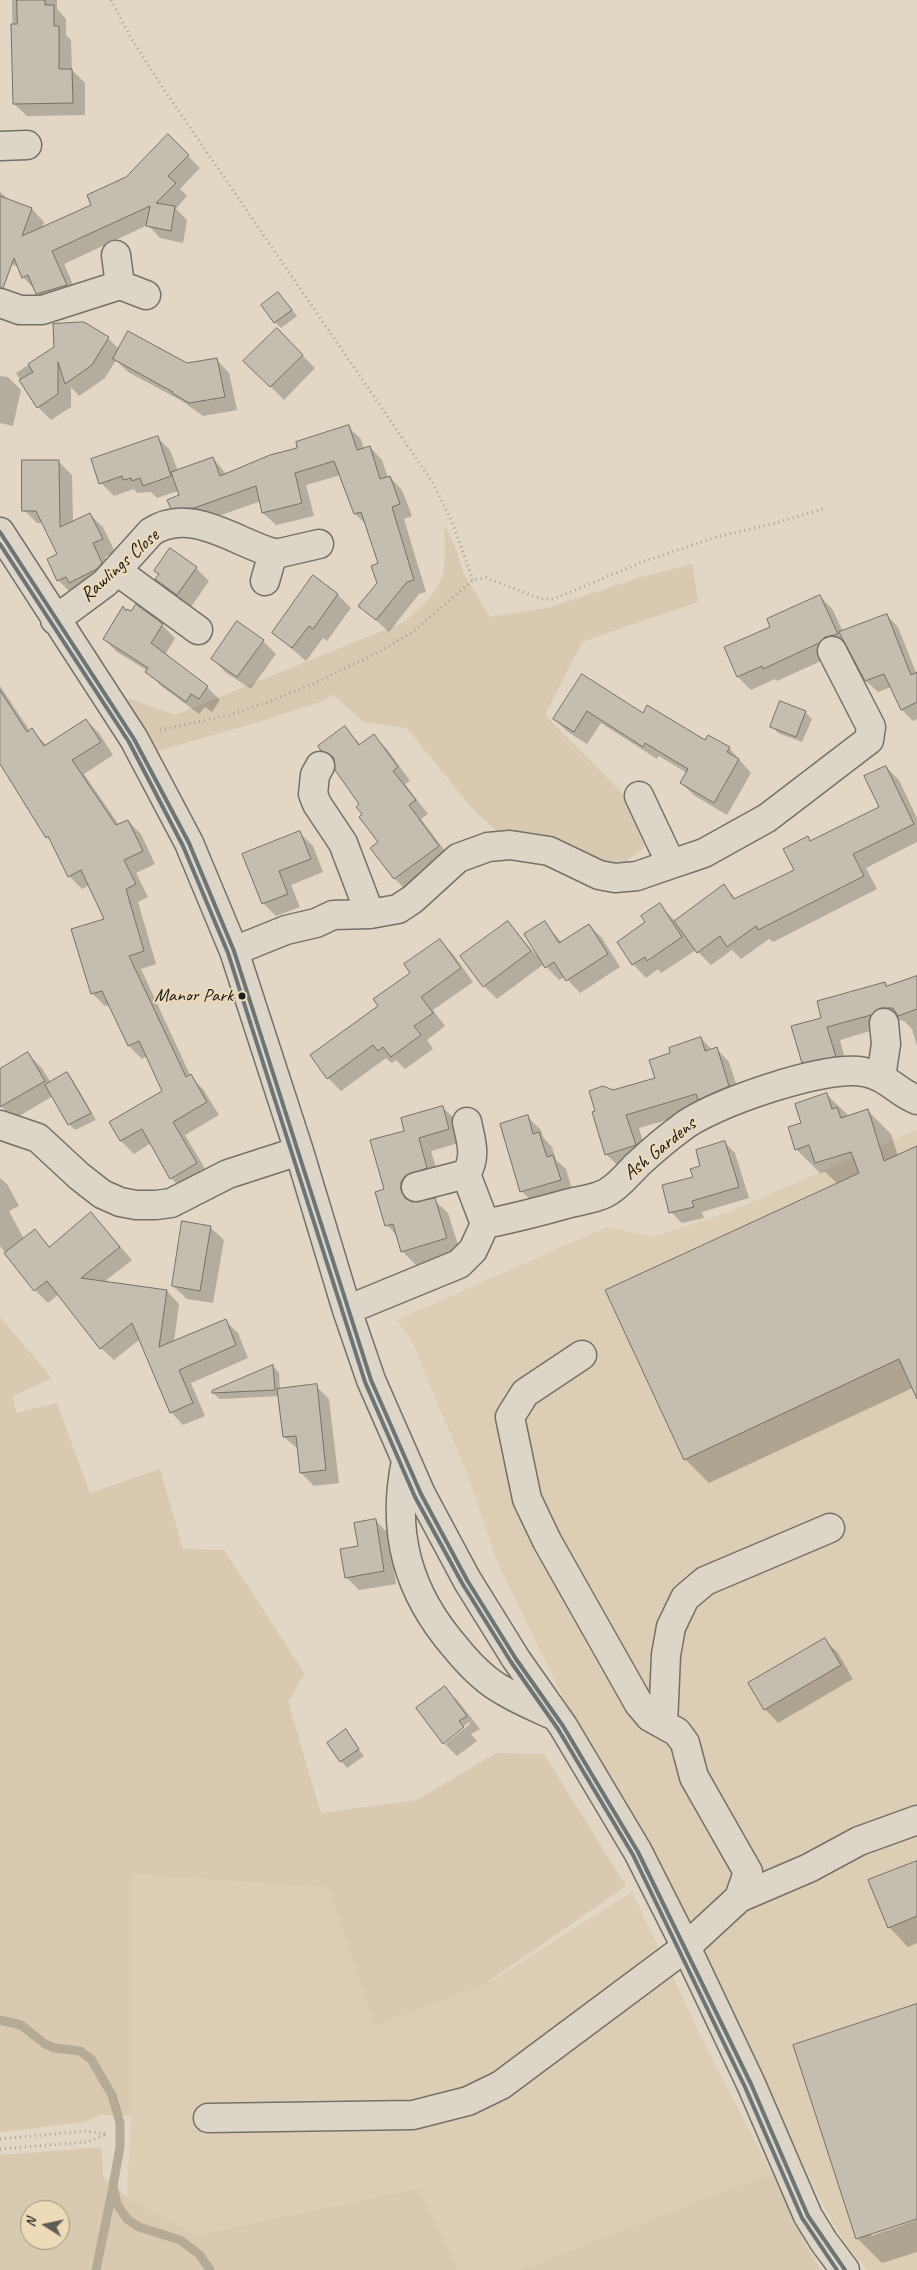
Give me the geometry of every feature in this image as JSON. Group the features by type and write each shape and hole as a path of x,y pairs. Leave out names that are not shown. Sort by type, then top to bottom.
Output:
{"street":[{"path":"0,146 27,145"},
{"path":"116,255 120,285"},
{"path":"0,303 20,310 42,310 120,285 146,295"},
{"name":"Rawlings Close","path":"55,620 90,596 117,571 151,532 174,523 206,527 273,553"},
{"path":"0,532 55,620 134,739 190,843 234,951 299,1151 347,1310 371,1380 406,1461 467,1580 516,1659 560,1721 638,1852 752,2084 808,2216 845,2270"},
{"path":"265,582 273,553 319,544"},
{"path":"117,571 198,630"},
{"path":"234,951 286,930 316,923 332,915 370,914 398,909 413,899 458,858 488,847 510,845 549,851 599,875 615,878 637,876 704,853 767,818 870,740 871,727 832,652"},
{"path":"320,766 315,775 313,794 317,804 343,843 370,914"},
{"path":"638,796 671,864"},
{"path":"881,1077 886,1044 884,1023"},
{"name":"Ash Gardens","path":"485,1224 596,1198 609,1192 650,1152 683,1126 715,1107 767,1089 823,1074 862,1071 881,1077 917,1100"},
{"path":"347,1310 459,1264 473,1250 485,1224 466,1174 473,1159 473,1148 467,1122"},
{"path":"0,1125 38,1138 79,1176 102,1194 120,1202 136,1205 156,1206 171,1202 228,1174 299,1151"},
{"path":"416,1187 466,1174"},
{"path":"582,1355 525,1394 510,1417 527,1499 547,1541 639,1704 650,1717 677,1732 685,1743 694,1777 748,1872 739,1898"},
{"path":"406,1461 400,1504 402,1537 415,1588 430,1614 447,1638 482,1675 503,1691 560,1721"},
{"path":"664,1724 663,1696 666,1655 671,1627 685,1598 705,1581 830,1528"},
{"path":"208,2118 412,2115 468,2101 501,2085 686,1947 739,1898 809,1868 859,1841 917,1820"}],"path":[{"path":"111,0 131,38 165,90 433,483 452,522 472,580"},
{"path":"134,739 163,729 228,715 268,702 314,683 381,650 414,631 472,580 486,578 542,599 554,599 642,562 706,540 776,524 826,508"},
{"path":"0,2139 86,2131 106,2134 86,2142 0,2149"}],"shaded area":[{"path":"444,524 454,544 464,574 490,617 551,607 638,578 692,564 698,602 582,642 545,715 627,798 645,847 623,864 602,865 505,838 474,811 407,728 364,722 333,695 321,702 158,751 124,697 175,715 404,622 430,598 441,580 445,560"},
{"path":"917,1130 917,2270 867,2270 843,2241 818,2195 729,2011 574,1720 496,1559 468,1476 412,1341 397,1320 607,1227 651,1237 687,1226 729,1212"},
{"path":"0,1317 52,1378 13,1396 16,1413 57,1403 90,1493 160,1469 183,1549 224,1550 305,1674 288,1701 321,1813 417,1800 496,1753 544,1754 626,1886 485,1984 374,2026 328,1888 131,1874 131,2115 101,2115 84,2122 0,2132"},
{"path":"131,1874 328,1888 374,2026 492,1981 632,1892 710,2055 772,2173 519,2270 459,2270 417,2188 197,2235 127,2197 131,2115"},
{"path":"102,2147 103,2178 127,2197 197,2235 418,2188 459,2270 0,2270 0,2155"},
{"path":"772,2173 807,2247 821,2270 519,2270"}],"building":[{"path":"17,0 45,0 45,5 54,5 54,26 59,26 59,69 72,69 73,103 13,104 11,24 17,24"},
{"path":"168,134 189,155 168,176 176,183 156,203 175,206 171,231 146,226 150,206 52,251 67,285 36,294 28,275 22,278 14,258 3,288 0,288 0,196 32,208 22,236 91,205 87,195 126,177"},
{"path":"278,292 292,310 274,323 261,305"},
{"path":"84,322 109,337 92,365 65,384 58,362 58,394 37,408 19,380 33,372 28,364 54,347 53,324"},
{"path":"277,328 303,355 270,387 243,361"},
{"path":"128,331 187,363 217,358 225,397 189,403 173,392 113,359"},
{"path":"349,425 357,450 370,446 380,479 390,476 400,504 392,507 414,580 407,582 376,620 358,606 377,583 371,566 378,563 361,512 354,514 334,461 295,473 302,503 262,513 256,486 194,508 171,509 167,500 179,495 171,472 213,457 220,476 270,455 297,448 296,442"},
{"path":"158,436 171,476 143,486 140,478 132,481 131,478 123,480 122,476 99,484 91,459"},
{"path":"22,460 59,460 60,527 90,513 103,539 93,543 102,563 97,569 69,583 66,577 57,581 47,559 57,554 36,511 22,511"},
{"path":"170,548 197,567 177,595 155,579 159,574 154,571"},
{"path":"313,575 338,594 313,629 309,626 292,648 272,633"},
{"path":"820,595 838,634 825,637 819,643 763,669 762,666 737,677 724,647 770,627 767,619"},
{"path":"136,604 163,624 151,643 208,686 199,699 191,694 186,702 145,672 148,668 103,639 123,606 126,611 127,609 131,611"},
{"path":"887,614 911,675 917,672 917,702 901,710 884,674 865,681 839,632"},
{"path":"237,621 264,640 237,677 211,659"},
{"path":"582,674 643,713 647,705 705,740 708,735 730,747 727,752 739,759 714,803 680,783 688,769 645,743 643,747 587,711 574,732 553,719"},
{"path":"0,690 27,732 32,728 44,746 86,719 101,742 72,760 116,825 128,820 143,851 124,860 136,884 126,889 144,951 129,956 186,1077 191,1074 207,1102 173,1122 197,1163 170,1179 142,1129 120,1141 109,1122 162,1091 139,1041 128,1046 102,991 91,994 71,929 104,919 81,870 68,877 48,836 46,838 0,764"},
{"path":"780,701 806,711 796,737 770,727"},
{"path":"345,726 359,745 374,734 398,767 393,771 416,800 409,805 439,846 394,879 370,848 378,842 359,817 362,814 356,807 359,804 335,770 334,758 328,753 321,751 318,746"},
{"path":"886,766 914,824 853,854 864,876 758,930 756,926 727,947 720,936 697,953 674,921 724,884 734,899 794,870 783,849 808,836 810,841 879,807 864,776"},
{"path":"300,831 311,859 279,871 288,894 262,904 242,854"},
{"path":"660,903 682,937 647,961 645,957 632,965 617,942 645,922 641,916"},
{"path":"508,921 531,951 483,987 460,956"},
{"path":"545,921 559,943 589,924 608,954 566,981 554,962 545,968 524,934"},
{"path":"440,939 461,968 421,997 433,1013 414,1026 421,1035 391,1057 383,1047 378,1051 373,1045 327,1079 310,1055 378,1006 373,999 410,973 404,964"},
{"path":"917,976 917,1009 898,1016 893,1008 882,1008 871,1015 827,1027 836,1057 802,1063 791,1026 821,1018 817,1001 885,982 886,986"},
{"path":"701,1037 705,1051 717,1047 729,1086 698,1100 696,1094 626,1115 636,1145 605,1155 592,1112 595,1111 589,1091 603,1086 613,1090 655,1078 649,1060 670,1053 669,1048"},
{"path":"28,1052 45,1081 0,1107 0,1069"},
{"path":"67,1072 91,1113 68,1125 45,1085"},
{"path":"827,1093 832,1109 837,1107 841,1118 868,1109 884,1161 917,1146 917,1399 899,1359 684,1460 605,1290 859,1173 851,1152 815,1163 809,1145 795,1150 788,1127 801,1123 795,1104"},
{"path":"443,1106 449,1129 419,1138 427,1168 405,1176 401,1182 401,1190 405,1198 412,1202 435,1198 447,1238 401,1252 393,1224 385,1226 375,1192 384,1189 370,1140 404,1131 401,1118"},
{"path":"528,1115 533,1134 539,1132 547,1157 553,1155 561,1180 520,1192 500,1124"},
{"path":"725,1141 739,1187 692,1201 694,1207 669,1213 662,1185 693,1177 690,1169 700,1166 696,1150"},
{"path":"91,1212 120,1247 81,1278 167,1290 159,1347 226,1319 236,1345 179,1370 193,1403 170,1413 132,1323 100,1349 47,1281 34,1291 4,1253 35,1229 49,1247"},
{"path":"182,1221 211,1226 200,1291 172,1286"},
{"path":"273,1365 275,1390 212,1393 212,1391"},
{"path":"317,1384 326,1470 300,1473 296,1436 283,1437 277,1389"},
{"path":"376,1519 384,1571 345,1578 340,1549 358,1546 354,1523"},
{"path":"825,1638 841,1665 764,1710 748,1683"},
{"path":"445,1686 467,1716 459,1721 464,1727 443,1744 416,1708"},
{"path":"346,1729 359,1749 340,1762 327,1743"},
{"path":"917,1861 917,1916 888,1928 868,1880"},
{"path":"917,2004 917,2219 856,2239 793,2045"}],"waterway":[{"path":"0,2020 21,2025 45,2044 55,2048 80,2051 91,2059 112,2095 120,2123 120,2147 113,2186 117,2204 127,2219 139,2227 180,2240 199,2254 210,2270"},
{"path":"96,2270 112,2192"}],"transit line":[{"path":"0,532 134,739 189,843 234,951 371,1380 421,1494 467,1580 516,1659 563,1726 638,1852 751,2084 808,2216 845,2270"},
{"path":"0,544 129,742 183,846 228,953 365,1382 415,1497 462,1583 511,1662 558,1729 633,1855 745,2087 802,2218 837,2270"}],"place":[{"name":"Manor Park","path":"242,996"}]}
